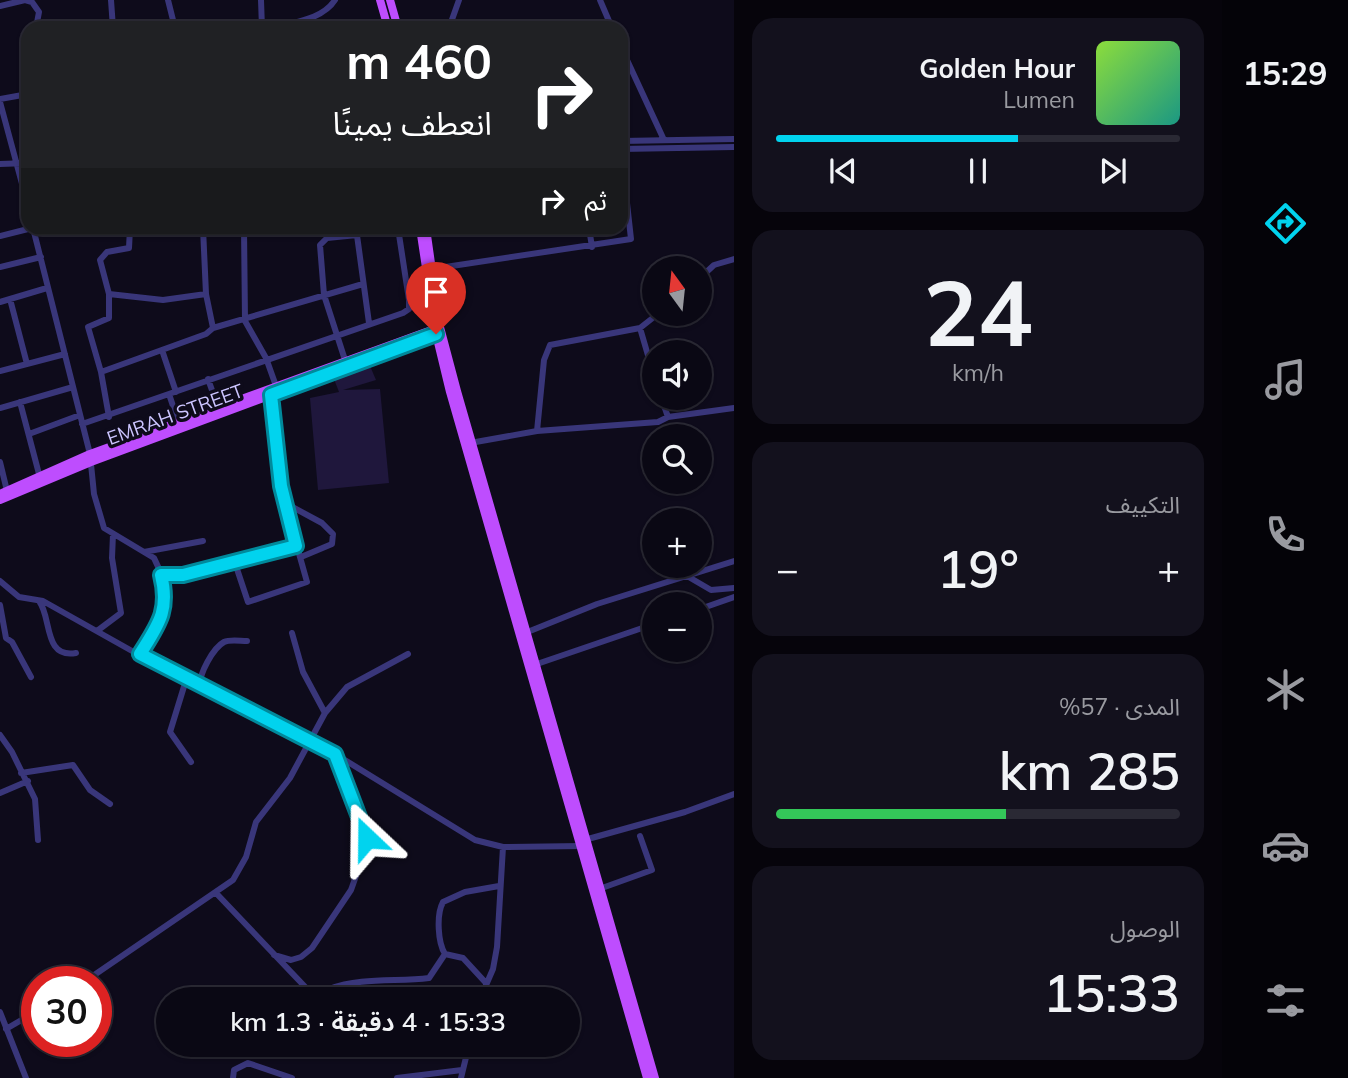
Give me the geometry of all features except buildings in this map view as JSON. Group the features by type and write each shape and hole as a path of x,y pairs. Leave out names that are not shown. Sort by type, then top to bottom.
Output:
{"main road":[{"path":"380,0 386,21"},
{"path":"390,0 396,21"},
{"path":"421,235 438,331 468,443 655,1078"},
{"path":"427,235 438,331"},
{"name":"EMRAH STREET","path":"0,500 178,421 345,360 438,331"},
{"name":"EMRAH STREET","path":"4,492 39,474 271,395 438,331"},
{"path":"597,884 647,1078"}],"street":[{"path":"0,6 25,0 33,2 39,12 37,21"},
{"path":"110,0 112,21"},
{"path":"167,0 173,21"},
{"path":"261,0 262,21"},
{"path":"299,21 328,9 335,0"},
{"path":"452,21 460,0"},
{"path":"600,0 609,21"},
{"path":"628,62 664,140"},
{"path":"21,96 0,100 1,113 21,173"},
{"path":"628,141 734,139"},
{"path":"628,149 734,147"},
{"path":"0,164 19,163"},
{"path":"432,269 592,247 633,236 628,200"},
{"path":"0,236 21,231"},
{"path":"34,235 80,415 90,458 94,494 104,528 153,558 161,575 165,604 156,628 140,654"},
{"path":"109,416 101,372 88,327 108,320 109,294 100,260 107,252 128,248 129,235"},
{"path":"203,235 206,294 213,328"},
{"path":"244,235 245,321 266,358 276,386"},
{"path":"339,235 327,238 320,245 324,295 345,360"},
{"path":"357,235 369,323"},
{"path":"82,424 409,309 399,235"},
{"path":"590,235 592,247"},
{"path":"0,267 41,257"},
{"path":"712,267 718,262 734,259"},
{"path":"101,372 206,334 213,328 245,321 363,284"},
{"path":"0,302 47,288"},
{"path":"109,294 163,300 206,294"},
{"path":"10,299 27,363"},
{"path":"537,431 544,360 550,345 643,326"},
{"path":"640,328 644,340"},
{"path":"162,350 178,421"},
{"path":"0,371 65,354"},
{"path":"208,379 218,407"},
{"path":"0,408 73,387"},
{"path":"235,563 250,602 306,584 278,472 271,395"},
{"path":"20,402 39,474"},
{"path":"468,443 537,431 658,422 668,417 734,408"},
{"path":"666,410 668,417"},
{"path":"29,434 80,415"},
{"path":"0,462 4,492"},
{"path":"285,503 322,523 333,534 332,544 327,548 301,557"},
{"path":"97,631 121,613 112,558 113,534"},
{"path":"144,552 203,541"},
{"path":"161,575 183,575 296,546"},
{"path":"712,568 734,561"},
{"path":"523,634 597,604 681,578"},
{"path":"690,578 711,590 734,588"},
{"path":"0,582 19,597 38,599 186,680 335,754 475,840 503,847 585,843 734,794"},
{"path":"712,605 734,597"},
{"path":"38,599 46,614 50,640 64,652 76,653"},
{"path":"0,605 6,638 12,642 31,677"},
{"path":"533,665 642,628"},
{"path":"292,633 303,672 325,713"},
{"path":"200,686 201,675 221,644 228,640 247,641"},
{"path":"106,966 233,880 246,858 256,822 290,778 325,713 347,687 408,654"},
{"path":"186,680 170,732 191,762"},
{"path":"0,735 21,774 28,781 35,799 38,840"},
{"path":"0,750 9,748"},
{"path":"274,955 291,960 306,955 344,905 364,855 365,832 335,754"},
{"path":"21,774 73,765 90,790 110,804"},
{"path":"0,793 28,781"},
{"path":"597,884 652,870 640,836"},
{"path":"484,987 493,969 497,947 503,847"},
{"path":"486,983 463,958 446,954 441,946 439,915 443,902 464,892 499,886"},
{"path":"216,894 305,987"},
{"path":"337,987 376,979 429,978 446,954"},
{"path":"0,1012 26,1078"},
{"path":"6,1029 21,1020"},
{"path":"461,1078 466,1057"},
{"path":"233,1078 234,1070 248,1063 292,1078"},
{"path":"397,1078 463,1070"}],"route":[{"path":"367,838 335,754 140,654 163,613 166,594 161,575 183,575 296,546 278,472 271,395 436,334"}]}
